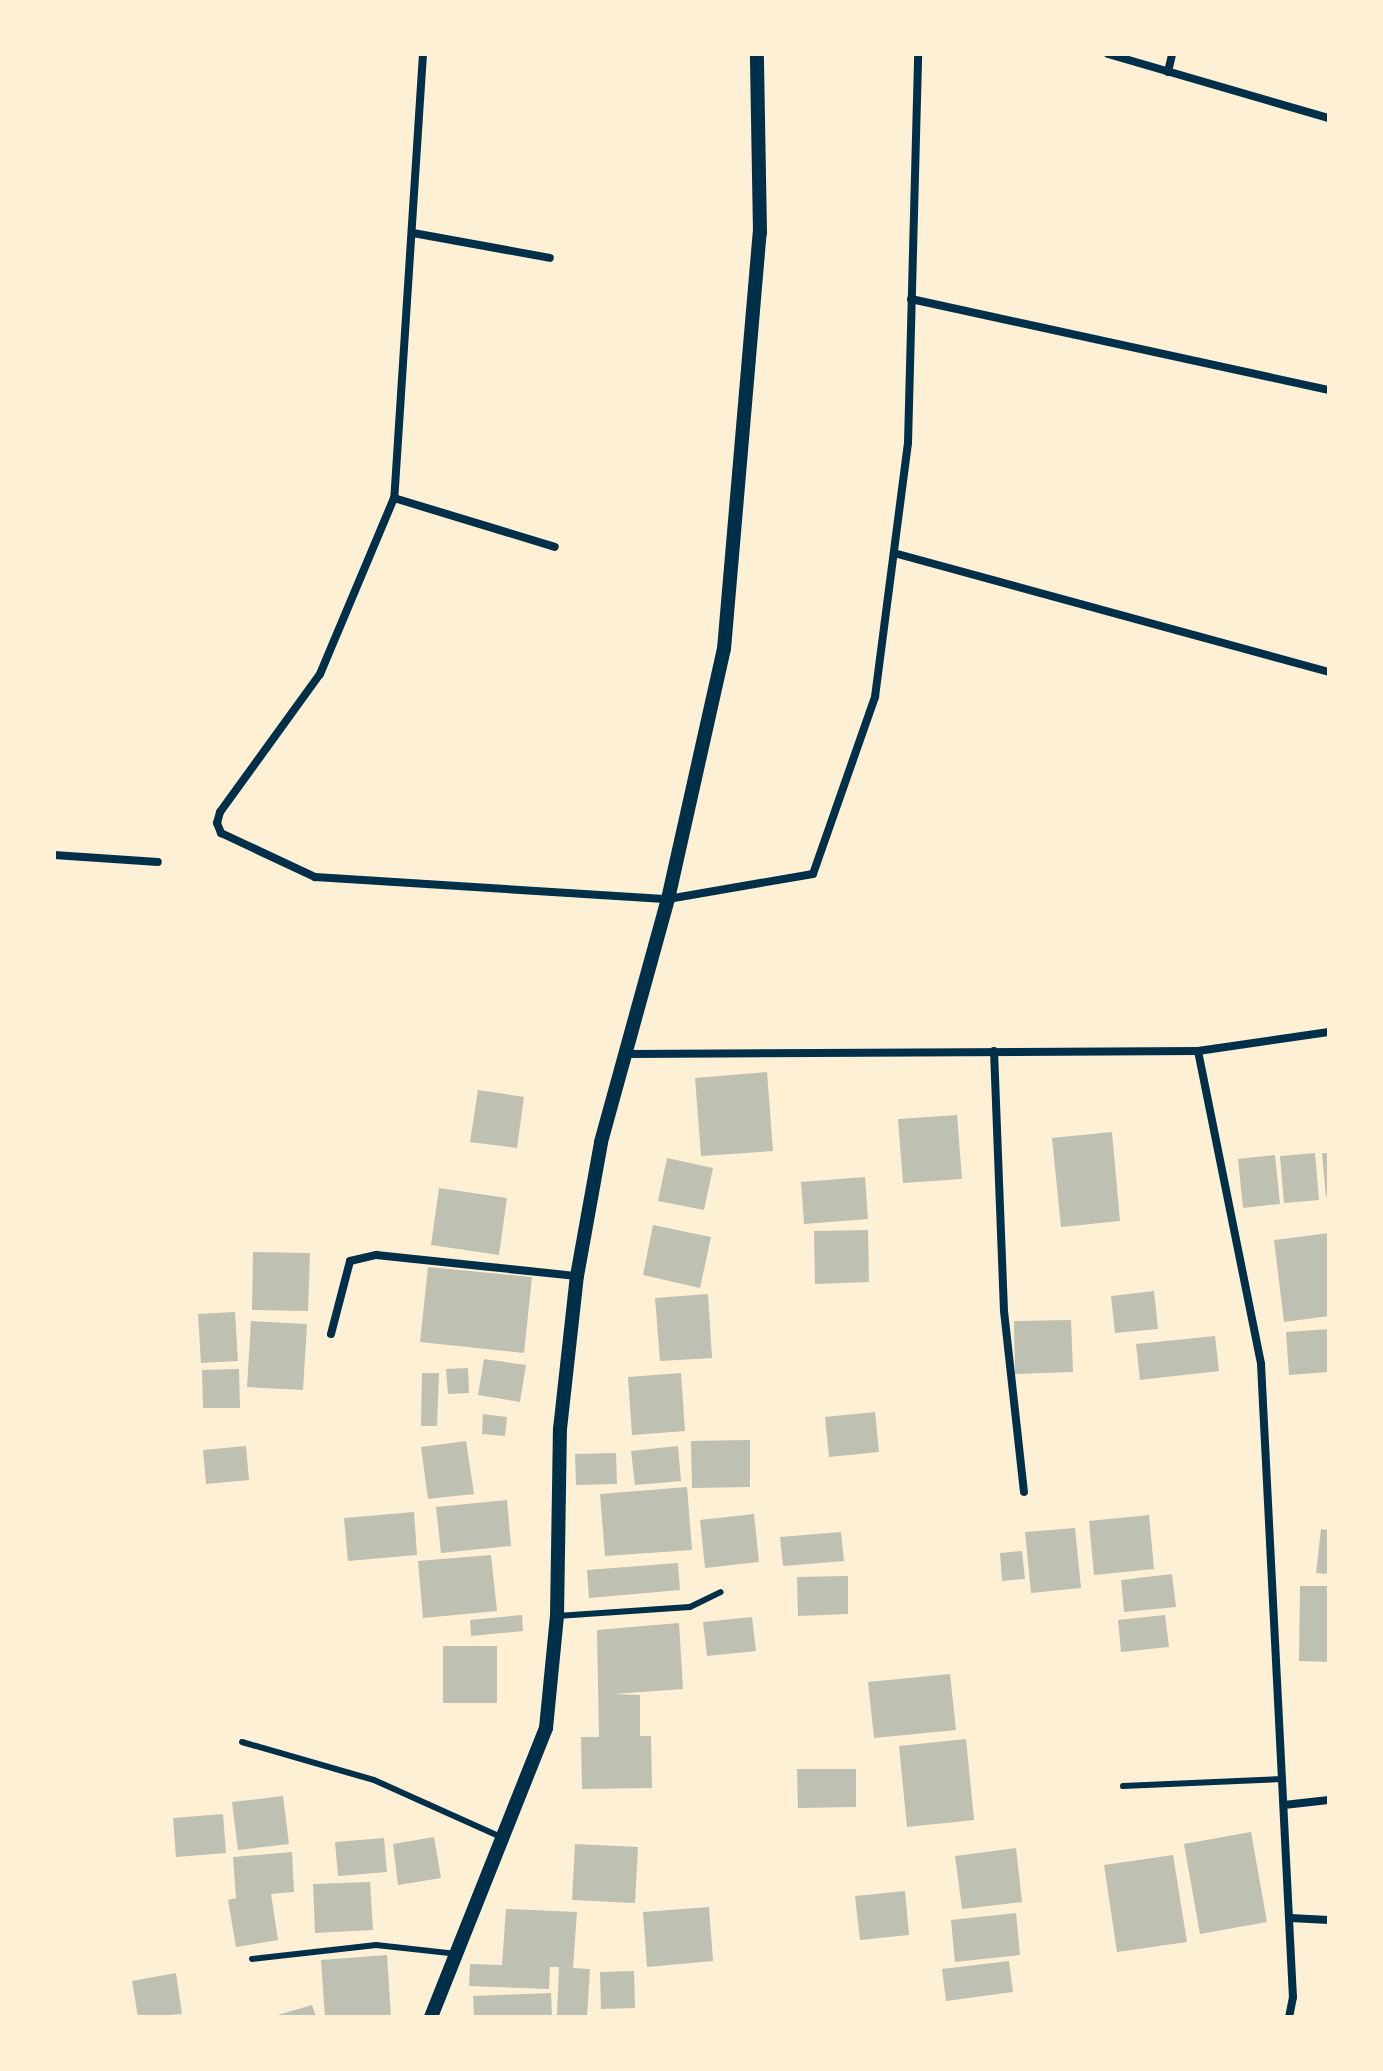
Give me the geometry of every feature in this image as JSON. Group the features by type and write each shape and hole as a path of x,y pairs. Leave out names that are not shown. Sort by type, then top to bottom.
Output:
{"street":[{"path":"423,54 394,498 320,674 220,812 221,833 315,877 668,899 813,874 875,697 908,443 918,54"},
{"path":"431,2017 546,1728 557,1616 560,1429 577,1276 601,1142 628,1054 668,899 724,649 760,233 757,54"},
{"path":"1108,54 1329,118"},
{"path":"1168,72 1172,54"},
{"path":"413,233 550,258"},
{"path":"911,299 1329,390"},
{"path":"394,498 555,547"},
{"path":"894,553 1329,672"},
{"path":"54,855 158,862"},
{"path":"628,1054 1198,1051 1329,1032"},
{"path":"994,1051 1004,1311 1024,1492"},
{"path":"1198,1051 1261,1364 1290,1918 1289,2017"},
{"path":"331,1334 350,1261 376,1255 577,1276"},
{"path":"1284,1805 1329,1800"},
{"path":"1290,1918 1329,1920"}],"lane":[{"path":"557,1616 690,1607 721,1592"},
{"path":"242,1742 374,1780 503,1838"},
{"path":"1123,1786 1283,1779"},
{"path":"252,1959 376,1945 457,1954"}],"building":[{"path":"767,1072 773,1151 701,1156 695,1078"},
{"path":"478,1090 524,1097 517,1148 470,1142"},
{"path":"957,1115 962,1179 903,1183 898,1119"},
{"path":"1112,1132 1120,1221 1061,1227 1052,1138"},
{"path":"1315,1153 1319,1200 1284,1203 1280,1156"},
{"path":"1322,1153 1329,1153 1329,1196 1326,1197"},
{"path":"1275,1155 1280,1204 1243,1208 1238,1159"},
{"path":"667,1158 713,1168 704,1210 658,1201"},
{"path":"865,1177 868,1219 804,1224 801,1182"},
{"path":"439,1188 507,1198 499,1255 431,1245"},
{"path":"653,1225 711,1237 700,1288 643,1275"},
{"path":"868,1230 869,1282 815,1284 814,1231"},
{"path":"1329,1233 1329,1316 1284,1322 1274,1240"},
{"path":"253,1252 310,1253 308,1311 252,1310"},
{"path":"428,1267 532,1277 524,1353 420,1342"},
{"path":"1154,1291 1158,1329 1115,1333 1111,1296"},
{"path":"708,1294 712,1358 660,1361 655,1298"},
{"path":"235,1312 238,1361 201,1363 198,1314"},
{"path":"1071,1320 1073,1372 1015,1374 1014,1321"},
{"path":"251,1321 307,1324 303,1390 247,1387"},
{"path":"1329,1329 1329,1372 1289,1375 1286,1332"},
{"path":"1215,1336 1219,1371 1140,1380 1136,1344"},
{"path":"484,1359 526,1365 520,1402 478,1395"},
{"path":"468,1368 469,1393 448,1394 446,1369"},
{"path":"239,1369 240,1408 203,1408 202,1370"},
{"path":"422,1373 439,1373 437,1426 421,1426"},
{"path":"681,1373 685,1431 632,1435 628,1377"},
{"path":"875,1412 879,1452 829,1457 825,1417"},
{"path":"483,1414 507,1417 505,1436 482,1434"},
{"path":"750,1440 750,1487 692,1488 691,1441"},
{"path":"466,1441 474,1494 428,1499 421,1447"},
{"path":"246,1446 249,1480 206,1484 203,1450"},
{"path":"678,1446 681,1481 635,1485 631,1451"},
{"path":"616,1453 617,1484 576,1485 575,1454"},
{"path":"687,1487 692,1550 605,1556 600,1494"},
{"path":"507,1500 511,1546 441,1553 436,1507"},
{"path":"414,1512 417,1555 348,1561 344,1518"},
{"path":"754,1514 759,1562 705,1568 700,1520"},
{"path":"1149,1515 1154,1569 1094,1575 1089,1521"},
{"path":"1075,1528 1081,1588 1031,1593 1025,1532"},
{"path":"1321,1529 1329,1530 1329,1574 1316,1573"},
{"path":"841,1532 844,1561 783,1566 780,1537"},
{"path":"1022,1551 1025,1579 1002,1581 1000,1553"},
{"path":"491,1555 497,1611 423,1618 418,1561"},
{"path":"678,1563 680,1590 589,1598 587,1570"},
{"path":"1172,1574 1176,1607 1124,1612 1121,1580"},
{"path":"848,1576 848,1614 798,1616 797,1577"},
{"path":"1300,1586 1329,1586 1329,1662 1299,1661"},
{"path":"522,1615 523,1631 471,1636 470,1620"},
{"path":"1165,1615 1169,1647 1121,1652 1118,1620"},
{"path":"752,1617 756,1651 707,1656 703,1622"},
{"path":"679,1623 683,1689 614,1694 640,1695 640,1736 651,1736 652,1788 582,1789 581,1737 599,1737 597,1630"},
{"path":"443,1646 497,1646 497,1703 443,1703"},
{"path":"950,1674 956,1730 874,1738 868,1682"},
{"path":"966,1739 974,1820 907,1827 899,1746"},
{"path":"797,1769 856,1769 856,1807 798,1808"},
{"path":"283,1796 289,1844 238,1850 232,1802"},
{"path":"223,1814 226,1853 176,1857 173,1818"},
{"path":"1251,1832 1267,1922 1200,1934 1184,1844"},
{"path":"434,1837 441,1878 398,1885 393,1844"},
{"path":"384,1838 387,1872 338,1876 335,1842"},
{"path":"575,1844 638,1847 635,1903 572,1900"},
{"path":"1016,1848 1022,1902 962,1909 955,1856"},
{"path":"292,1852 294,1892 271,1894 278,1940 236,1947 228,1900 236,1898 233,1857"},
{"path":"1173,1855 1187,1942 1117,1952 1104,1865"},
{"path":"370,1882 373,1930 315,1933 313,1884"},
{"path":"905,1891 909,1935 860,1940 855,1896"},
{"path":"709,1907 713,1961 647,1967 643,1912"},
{"path":"506,1909 577,1912 573,1968 590,1969 587,2017 557,2015 559,1967 550,1967 549,1989 469,1986 470,1964 502,1965"},
{"path":"1016,1913 1020,1955 955,1962 951,1920"},
{"path":"387,1955 391,2017 325,2017 321,1960"},
{"path":"1009,1961 1013,1992 946,2001 942,1969"},
{"path":"634,1971 635,2008 601,2009 600,1972"},
{"path":"176,1973 182,2014 138,2017 132,1981"},
{"path":"551,1993 552,2017 474,2017 473,1996"},
{"path":"312,2005 316,2017 274,2017 274,2016"}]}
